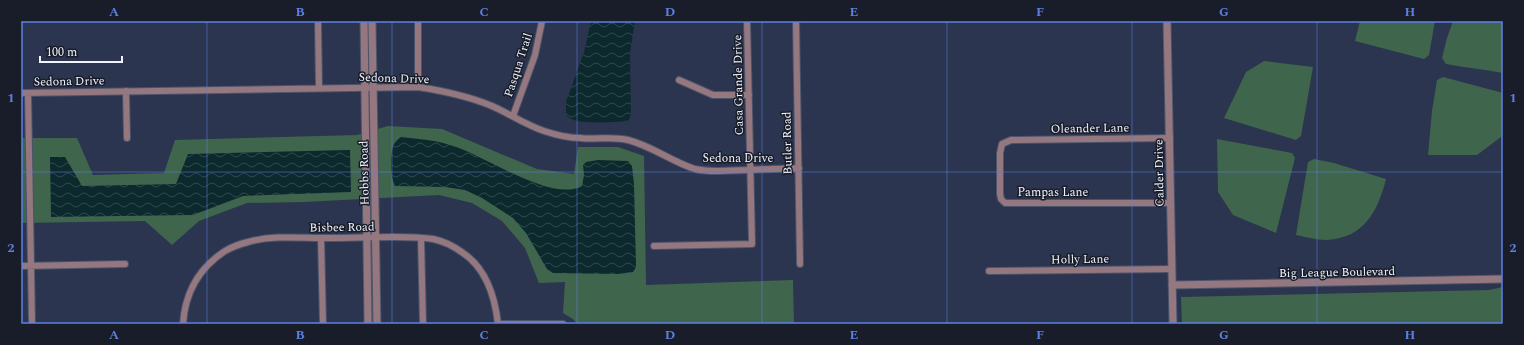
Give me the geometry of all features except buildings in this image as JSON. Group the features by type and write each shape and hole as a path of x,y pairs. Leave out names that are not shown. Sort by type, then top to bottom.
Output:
{"street":[{"path":"318,21 319,88"},
{"name":"Hobbs Road","path":"364,21 368,324"},
{"name":"Hobbs Road","path":"372,21 377,324"},
{"path":"418,21 418,87"},
{"name":"Pasqua Trail","path":"513,116 535,55 542,21"},
{"name":"Casa Grande Drive","path":"654,246 752,244 748,21"},
{"name":"Butler Road","path":"796,21 800,264"},
{"name":"Calder Drive","path":"1167,21 1173,324"},
{"path":"679,80 713,95 749,95"},
{"name":"Sedona Drive","path":"21,93 418,87 444,91 472,99 513,116 543,131 580,139 608,138 627,140 642,145 686,166 696,169 720,171 798,168"},
{"path":"126,91 127,138"},
{"path":"28,93 32,324"},
{"name":"Oleander Lane","path":"1010,140 1170,138"},
{"name":"Pampas Lane","path":"1010,140 1002,144 1000,153 1000,194 1005,203 1171,203"},
{"name":"Bisbee Road","path":"183,324 184,310 192,285 199,274 212,261 226,251 248,242 261,239 367,237 421,238 442,241 463,253 473,261 490,285 496,305 498,324"},
{"path":"321,238 323,324"},
{"path":"421,238 423,324"},
{"path":"21,266 125,264"},
{"name":"Holly Lane","path":"989,271 1172,269"},
{"name":"Big League Boulevard","path":"1172,285 1503,280"},
{"path":"498,324 564,324"}],"green space":[{"path":"1360,21 1435,21 1429,55 1424,59 1355,41"},
{"path":"1453,21 1503,21 1503,73 1446,64 1442,58"},
{"path":"1264,61 1313,67 1301,136 1296,140 1224,118 1246,72"},
{"path":"1443,77 1503,93 1503,132 1501,137 1477,155 1428,155 1432,111 1437,80"},
{"path":"388,126 442,129 537,169 574,174 578,147 618,147 644,156 646,285 793,280 794,324 577,324 573,319 563,313 565,282 539,283 525,248 502,221 472,203 439,195 304,202 247,203 199,221 172,245 145,221 21,223 21,138 77,138 93,175 164,173 175,140 357,135"},
{"path":"1217,139 1292,153 1295,158 1276,233 1233,215 1218,192"},
{"path":"1314,159 1334,163 1386,179 1379,202 1374,212 1360,228 1351,234 1340,238 1327,240 1296,235 1308,162"},
{"path":"1503,287 1503,324 1182,324 1181,297 1489,290"}],"water":[{"path":"591,21 635,21 630,53 631,114 629,120 582,122 575,121 566,115 566,102 584,52"},
{"path":"401,137 447,144 466,151 536,183 569,190 582,186 584,175 583,165 586,162 598,160 628,161 632,166 634,184 636,267 633,272 618,274 553,273 547,269 526,233 513,218 482,198 465,190 445,187 395,186 391,171 392,153 394,144"},
{"path":"350,150 351,192 243,196 193,215 51,217 50,157 65,157 82,186 176,184 188,154"}]}
